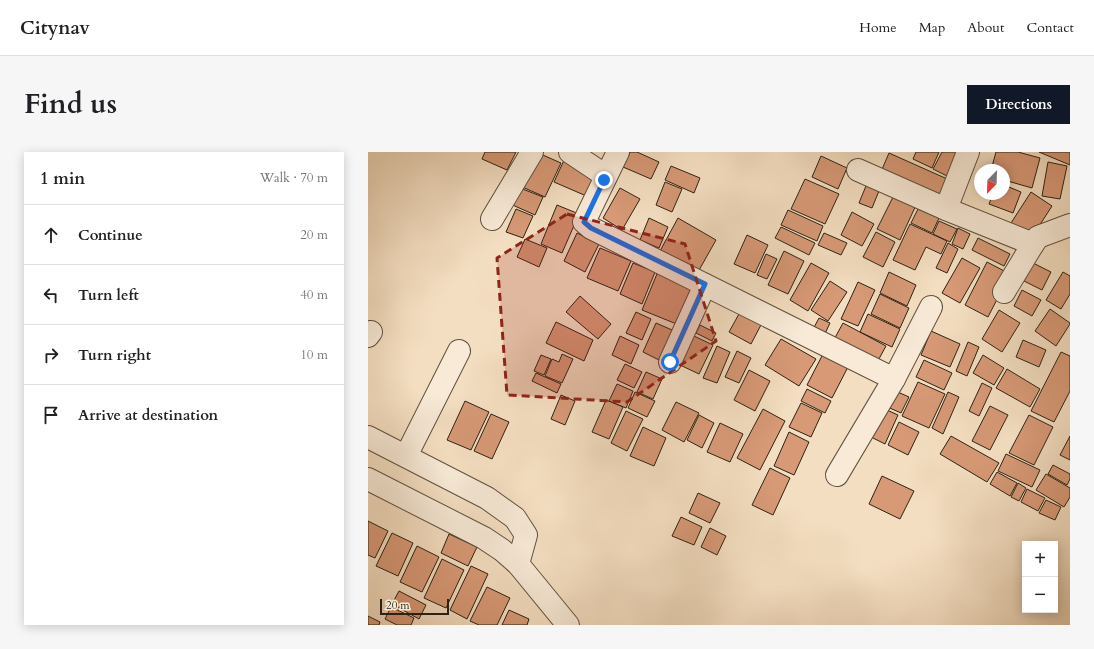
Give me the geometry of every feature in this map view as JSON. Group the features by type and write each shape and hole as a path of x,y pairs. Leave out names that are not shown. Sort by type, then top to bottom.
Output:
{"street":[{"path":"492,220 532,152"},
{"path":"570,152 606,176"},
{"path":"618,152 584,222 591,228 894,379"},
{"path":"946,208 968,152"},
{"path":"858,170 1033,244"},
{"path":"1004,292 1038,237 1070,225"},
{"path":"670,362 705,284"},
{"path":"837,475 894,379 931,307"},
{"path":"406,456 458,350"},
{"path":"368,437 487,498 516,518 526,536 518,564"},
{"path":"368,480 484,538 502,550 518,564 568,625"}],"highlighted area":[{"path":"567,214 685,244 716,341 627,402 507,395 497,258"}],"building":[{"path":"485,152 516,152 507,170 482,159"},
{"path":"536,152 561,163 545,197 520,186"},
{"path":"630,152 637,152 659,162 651,179 623,167"},
{"path":"916,152 939,152 932,168 913,159"},
{"path":"942,152 962,152 951,178 933,169"},
{"path":"996,152 1018,152 1040,158 1032,188 1010,182 1010,164 993,164"},
{"path":"1039,152 1070,152 1070,165"},
{"path":"889,153 954,182 945,203 880,174"},
{"path":"821,156 847,168 838,189 812,177"},
{"path":"565,158 602,174 591,198 554,182"},
{"path":"1048,162 1067,166 1060,199 1042,196"},
{"path":"671,166 700,178 694,193 665,180"},
{"path":"805,179 839,194 825,224 791,209"},
{"path":"868,181 881,186 872,208 859,203"},
{"path":"665,182 682,189 672,212 656,205"},
{"path":"515,186 543,197 535,215 508,203"},
{"path":"1010,187 1021,192 1013,213 989,204 991,200 1010,200"},
{"path":"620,188 640,199 622,230 603,218"},
{"path":"1031,192 1052,206 1032,237 1011,223"},
{"path":"895,193 917,203 900,240 877,229"},
{"path":"557,205 579,214 562,253 541,244"},
{"path":"516,209 533,216 523,238 506,232"},
{"path":"918,209 939,218 932,233 911,223"},
{"path":"788,210 823,226 817,241 781,225"},
{"path":"852,212 874,224 862,246 841,235"},
{"path":"649,218 668,227 659,248 640,240"},
{"path":"678,218 716,240 698,272 660,251"},
{"path":"939,221 957,229 950,242 933,234"},
{"path":"910,224 947,241 941,254 926,247 915,270 893,260"},
{"path":"781,227 815,243 809,255 775,238"},
{"path":"958,228 970,234 963,249 952,244"},
{"path":"876,232 895,242 883,267 863,257"},
{"path":"577,233 599,244 585,272 564,261"},
{"path":"824,233 847,243 841,255 818,245"},
{"path":"747,235 768,245 755,273 734,264"},
{"path":"978,238 1010,254 1004,266 972,250"},
{"path":"525,239 547,248 539,267 517,257"},
{"path":"948,243 958,249 947,273 936,268"},
{"path":"600,248 631,261 618,291 587,278"},
{"path":"784,251 804,261 788,294 768,285"},
{"path":"766,254 777,259 767,279 757,275"},
{"path":"962,258 980,268 960,303 942,293"},
{"path":"987,262 1010,274 988,317 965,305"},
{"path":"633,263 655,272 642,304 620,294"},
{"path":"811,263 829,273 808,311 790,300"},
{"path":"1033,263 1051,272 1042,290 1024,281"},
{"path":"659,269 696,285 679,325 642,310"},
{"path":"889,272 916,285 907,306 880,293"},
{"path":"1063,272 1070,276 1070,294 1061,309 1046,300"},
{"path":"830,281 847,292 828,321 811,310"},
{"path":"858,282 875,290 858,326 841,319"},
{"path":"1022,290 1041,300 1032,316 1014,306"},
{"path":"880,294 909,308 900,328 871,314"},
{"path":"580,296 611,324 598,339 566,312"},
{"path":"1050,309 1070,323 1056,346 1035,331"},
{"path":"999,310 1020,323 1002,352 982,339"},
{"path":"636,312 651,319 642,340 626,333"},
{"path":"740,312 762,323 751,344 729,332"},
{"path":"868,314 900,329 892,347 860,332"},
{"path":"819,318 830,323 822,340 810,335"},
{"path":"556,322 593,340 584,361 546,343"},
{"path":"656,323 679,333 665,363 643,352"},
{"path":"843,323 886,346 874,368 831,345"},
{"path":"700,325 716,333 712,341 696,333"},
{"path":"931,331 960,344 950,367 921,355"},
{"path":"620,336 639,345 631,364 612,355"},
{"path":"694,336 713,345 699,374 680,365"},
{"path":"781,339 816,359 799,386 765,365"},
{"path":"1023,340 1046,350 1039,367 1016,357"},
{"path":"968,342 979,347 967,376 956,371"},
{"path":"717,346 730,352 717,383 703,378"},
{"path":"737,351 751,358 739,383 725,377"},
{"path":"824,352 849,365 832,398 807,385"},
{"path":"1061,352 1070,356 1070,391 1054,422 1031,411"},
{"path":"562,354 573,359 562,383 545,376 552,359 559,362"},
{"path":"541,355 551,359 544,375 534,371"},
{"path":"983,355 1004,368 994,385 973,373"},
{"path":"924,360 952,373 944,390 916,377"},
{"path":"625,364 642,372 634,388 617,380"},
{"path":"1007,369 1040,389 1030,407 996,388"},
{"path":"749,370 770,381 755,411 734,400"},
{"path":"646,372 662,379 653,399 637,392"},
{"path":"536,373 561,384 557,393 532,381"},
{"path":"918,382 945,394 929,428 902,416"},
{"path":"982,383 992,388 979,416 969,411"},
{"path":"617,384 633,391 626,408 609,401"},
{"path":"807,389 831,401 825,413 801,401"},
{"path":"891,389 909,397 901,413 883,405"},
{"path":"635,392 655,401 647,417 628,408"},
{"path":"948,392 959,397 943,434 932,428"},
{"path":"561,395 575,401 565,425 551,419"},
{"path":"606,400 623,407 609,439 592,432"},
{"path":"465,401 489,412 471,450 447,440"},
{"path":"676,402 699,413 684,442 662,430"},
{"path":"801,403 822,413 811,437 789,427"},
{"path":"878,406 898,415 885,444 865,434"},
{"path":"990,406 1008,415 990,450 972,441"},
{"path":"763,409 785,421 760,470 737,458"},
{"path":"626,411 643,419 627,451 611,443"},
{"path":"491,414 509,422 492,459 474,451"},
{"path":"699,415 714,423 702,448 687,440"},
{"path":"1029,415 1053,427 1034,465 1009,453"},
{"path":"899,422 919,432 908,455 888,445"},
{"path":"720,423 743,434 730,462 707,452"},
{"path":"643,427 666,438 654,466 630,456"},
{"path":"789,432 809,442 794,475 774,466"},
{"path":"951,436 999,463 987,482 940,454"},
{"path":"1070,436 1070,460 1060,455"},
{"path":"1006,454 1040,470 1032,487 998,471"},
{"path":"1053,465 1070,474 1070,479 1067,485 1048,474"},
{"path":"770,468 790,478 773,515 752,505"},
{"path":"997,472 1017,483 1010,496 990,484"},
{"path":"1046,474 1070,488 1070,497 1064,507 1036,490"},
{"path":"882,476 914,491 900,519 869,504"},
{"path":"1018,483 1026,488 1019,501 1011,497"},
{"path":"1027,489 1045,498 1038,511 1021,502"},
{"path":"698,493 720,503 710,523 689,513"},
{"path":"1046,500 1061,507 1055,520 1039,513"},
{"path":"681,517 702,527 694,545 672,536"},
{"path":"368,521 388,531 375,558 368,555"},
{"path":"710,528 726,536 717,555 701,547"},
{"path":"392,533 413,543 398,576 376,566"},
{"path":"449,534 477,547 468,566 441,553"},
{"path":"417,546 439,557 422,592 400,582"},
{"path":"442,559 464,570 446,608 424,598"},
{"path":"471,566 488,574 467,619 450,610"},
{"path":"487,587 510,598 497,625 479,625 470,621"},
{"path":"399,591 426,605 419,619 392,604"},
{"path":"391,607 414,618 411,625 397,625 385,619"},
{"path":"509,610 529,619 527,625 502,625"},
{"path":"368,616 380,622 379,625 368,625"}],"route":[{"path":"604,180 584,222 591,228 705,284 670,362"}]}
